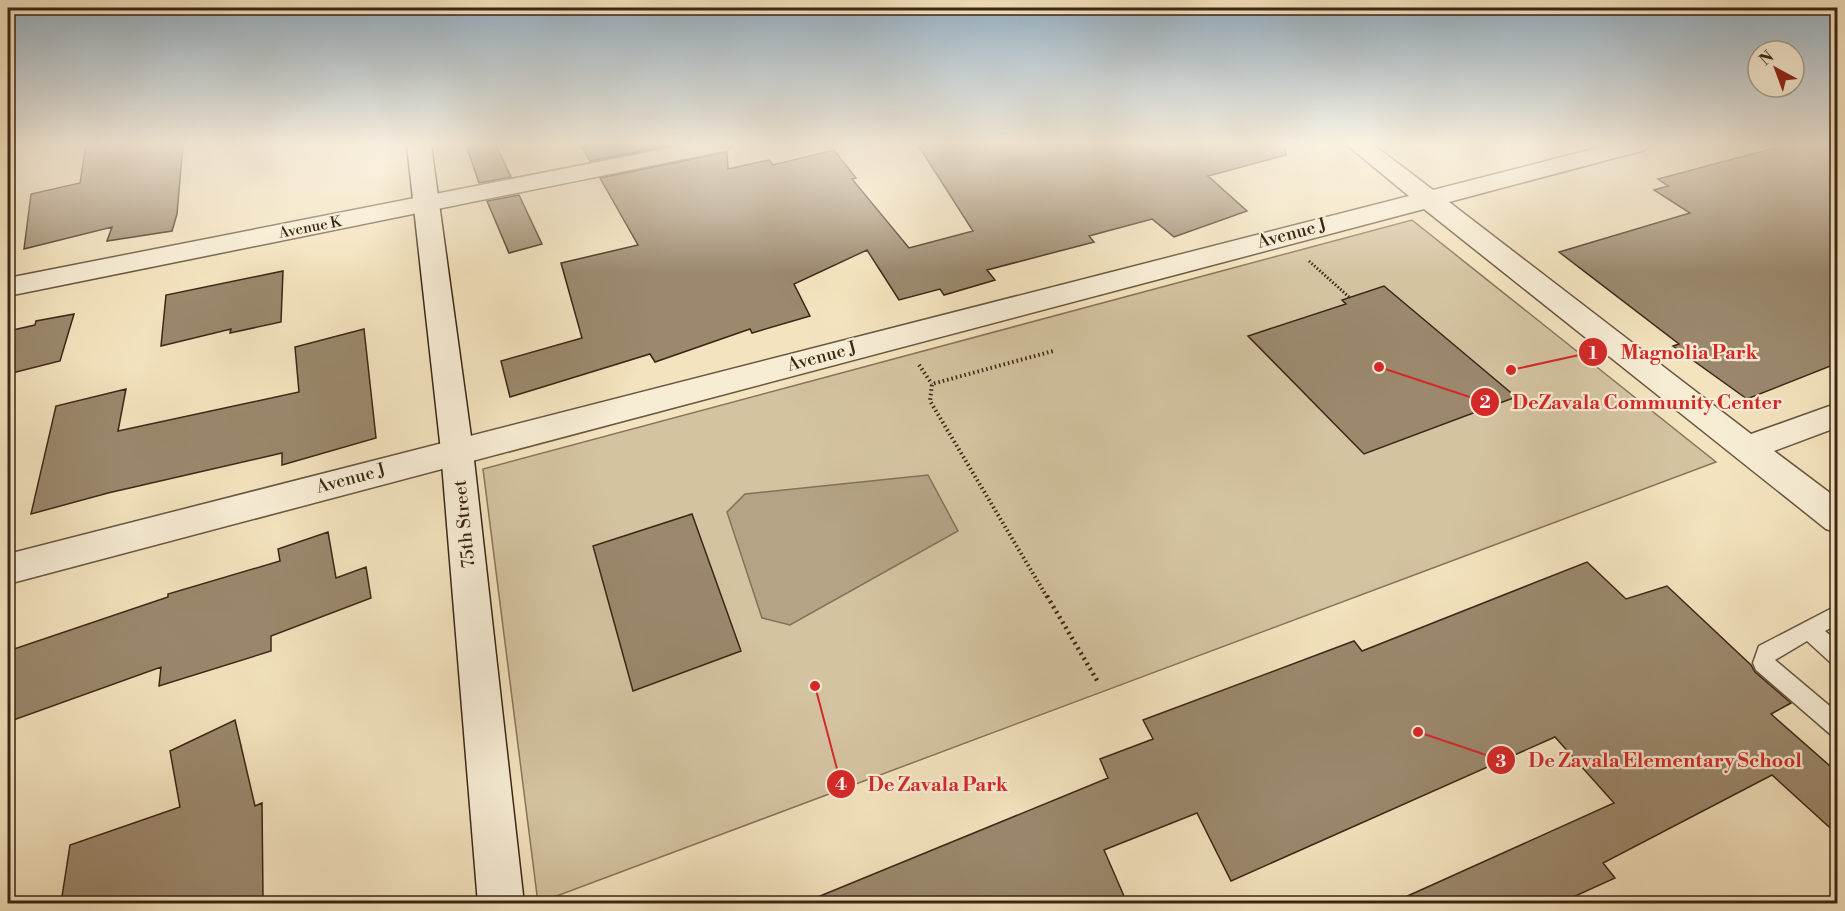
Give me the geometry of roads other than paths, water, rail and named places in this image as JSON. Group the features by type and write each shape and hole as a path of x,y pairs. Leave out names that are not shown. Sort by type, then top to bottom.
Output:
{"street":[{"name":"75th Street","path":"424,188 457,450 501,903"},
{"name":"Avenue K","path":"8,287 508,188"},
{"path":"1414,188 1838,519"},
{"name":"Avenue J","path":"8,569 1469,188"},
{"path":"1747,448 1838,414"}],"lane":[{"path":"1838,614 1766,653 1764,663 1838,727"},
{"path":"1809,630 1838,655"}],"place":[{"name":"DeZavala Community Center","path":"1379,367"},
{"name":"Magnolia Park","path":"1511,370"},
{"name":"De Zavala Park","path":"815,686"},
{"name":"De Zavala Elementary School","path":"1418,732"}]}
